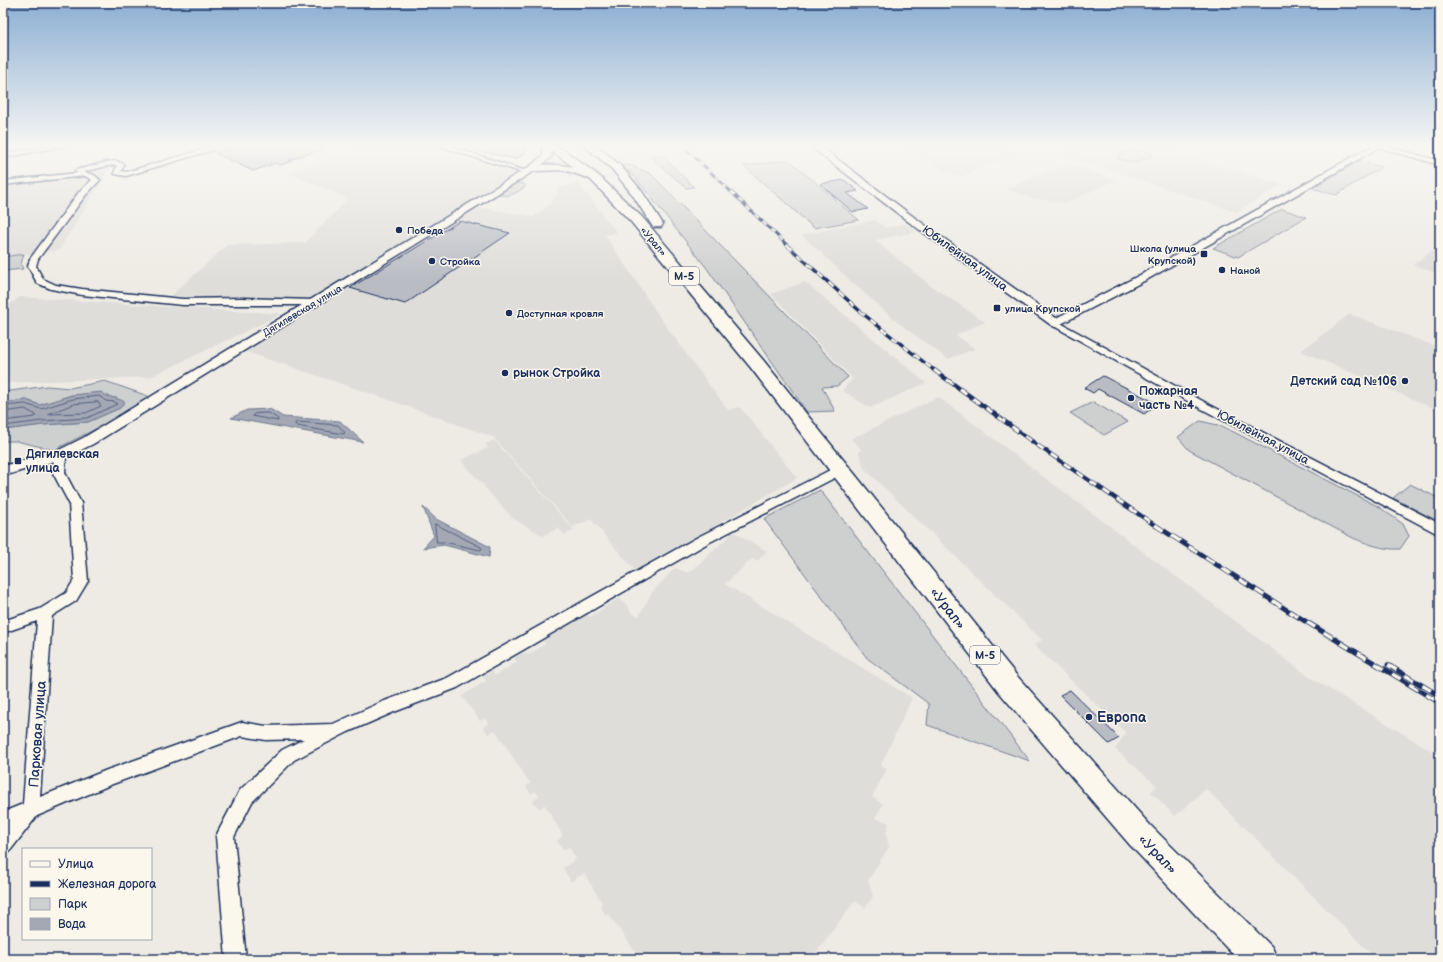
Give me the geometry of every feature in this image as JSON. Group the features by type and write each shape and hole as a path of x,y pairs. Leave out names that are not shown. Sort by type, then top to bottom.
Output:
{"highway":[{"name":"«Урал»","path":"608,191 637,220 731,333 1008,684 1140,835 1260,959"},
{"name":"«Урал»","path":"623,191 658,224 673,243 731,333"}],"main road":[{"path":"636,191 658,224"}],"street":[{"path":"85,191 34,259 32,266 40,282 54,287 82,292 183,302 241,301 314,303"},
{"name":"Дягилевская улица","path":"3,471 60,454 88,441 497,191"},
{"name":"Юбилейная улица","path":"873,191 1055,323 1204,406 1440,530"},
{"path":"1055,323 1144,277 1297,191"},
{"path":"3,627 46,613 71,597 81,581 75,503 59,473 60,454"},
{"path":"236,959 225,836 246,796 288,755 334,730 388,707 452,683 703,540 840,470"},
{"name":"Парковая улица","path":"32,809 46,613"},
{"path":"3,821 107,778 242,729 266,733 334,730"},
{"path":"3,846 32,809"}],"shaded area":[{"path":"3,191 96,191 59,250 3,257"},
{"name":"рынок Стройка","path":"329,191 502,191 477,207 534,217 549,205 559,193 556,191 584,191 617,233 605,235 663,322 728,410 740,407 797,478 636,572 591,519 573,527 493,437 378,396 241,350 322,300 171,296 227,245 305,243 348,199"},
{"path":"1011,191 1092,191 1066,203 1030,198"},
{"path":"1173,191 1272,191 1236,212"},
{"path":"875,220 885,228 905,224 916,232 875,240 927,283 985,322 956,335 975,349 948,359 900,324 853,283 802,235"},
{"path":"1440,244 1440,274 1413,265 1426,255"},
{"path":"805,282 926,383 870,408 842,390 853,379 771,294"},
{"path":"20,297 282,314 150,377 3,383 3,309"},
{"name":"Детский сад №106","path":"1350,314 1440,348 1440,411 1301,351"},
{"path":"938,397 1308,676 1440,756 1440,959 1376,959 1206,789 1175,816 1151,792 1157,786 1115,749 1126,733 1034,645 1042,640 864,468 859,453 861,449 851,439"},
{"path":"494,440 574,530 565,535 558,528 543,536 512,518 461,460 488,448 485,444"},
{"path":"734,532 767,551 757,561 752,559 725,584 912,698 881,765 887,769 872,797 883,804 875,818 889,823 886,834 889,847 868,880 873,896 865,908 855,901 811,959 640,959 609,914 606,916 600,906 602,903 584,873 571,882 563,868 576,859 569,847 563,850 557,841 563,836 545,805 539,809 533,801 539,796 535,791 531,794 526,787 530,783 495,730 488,734 483,727 489,723 486,718 480,721 462,696 486,681 483,677 492,671 495,676 517,662 514,658 524,652 528,655 545,644 543,641 587,614 590,617 619,598 628,606 632,614 639,616 652,592 675,568 689,573"}],"green space":[{"path":"502,191 519,191 505,196 498,193"},
{"path":"646,191 667,191 848,377 837,386 822,387 835,411 807,412 706,267"},
{"path":"772,191 825,191 859,220 814,228"},
{"path":"1322,191 1343,191 1336,195"},
{"path":"1282,209 1306,217 1238,257 1213,248"},
{"path":"24,254 21,264 23,269 3,271 3,257"},
{"path":"105,381 148,396 141,406 54,450 16,441 3,441 3,430 43,425 88,422 120,408 117,398 72,395 40,405 26,400 3,403 3,392 47,386 70,388"},
{"path":"1093,402 1128,422 1104,435 1070,413"},
{"path":"1200,421 1222,426 1379,507 1403,524 1409,536 1400,549 1382,548 1353,538 1189,450 1178,437"},
{"path":"1410,484 1440,499 1440,522 1393,498"},
{"path":"820,490 1030,761 927,725 929,704 867,658 764,519"}],"water":[{"path":"101,392 125,402 120,408 88,422 43,425 3,430 3,403 26,400 40,405 72,395"},
{"path":"270,409 283,417 340,421 363,442 231,418 247,410"},
{"path":"423,507 436,519 490,547 489,557 444,545 423,548 434,536"}],"building":[{"path":"828,191 858,191 847,193 868,209 853,212"},
{"name":"Стройка","path":"460,221 510,233 405,304 350,288"},
{"name":"Пожарная часть №4","path":"1103,376 1158,404 1144,414 1098,389 1093,393 1084,388"},
{"name":"Европа","path":"1070,690 1119,738 1109,744 1060,695"}],"railway":[{"path":"730,191 788,246"},
{"path":"787,245 862,313 935,371"},
{"path":"934,370 1037,445 1156,526"},
{"path":"1155,525 1287,610 1440,703"},
{"path":"1388,665 1440,696"}],"place":[{"name":"Победа","path":"399,230"},
{"name":"Школа (улица Крупской)","path":"1204,254"},
{"name":"Стройка","path":"432,261"},
{"name":"Наной","path":"1222,270"},
{"name":"улица Крупской","path":"997,308"},
{"name":"Доступная кровля","path":"509,313"},
{"name":"рынок Стройка","path":"505,373"},
{"name":"Детский сад №106","path":"1405,381"},
{"name":"Пожарная часть №4","path":"1131,398"},
{"name":"Дягилевская улица","path":"18,461"},
{"name":"Европа","path":"1089,717"}]}
